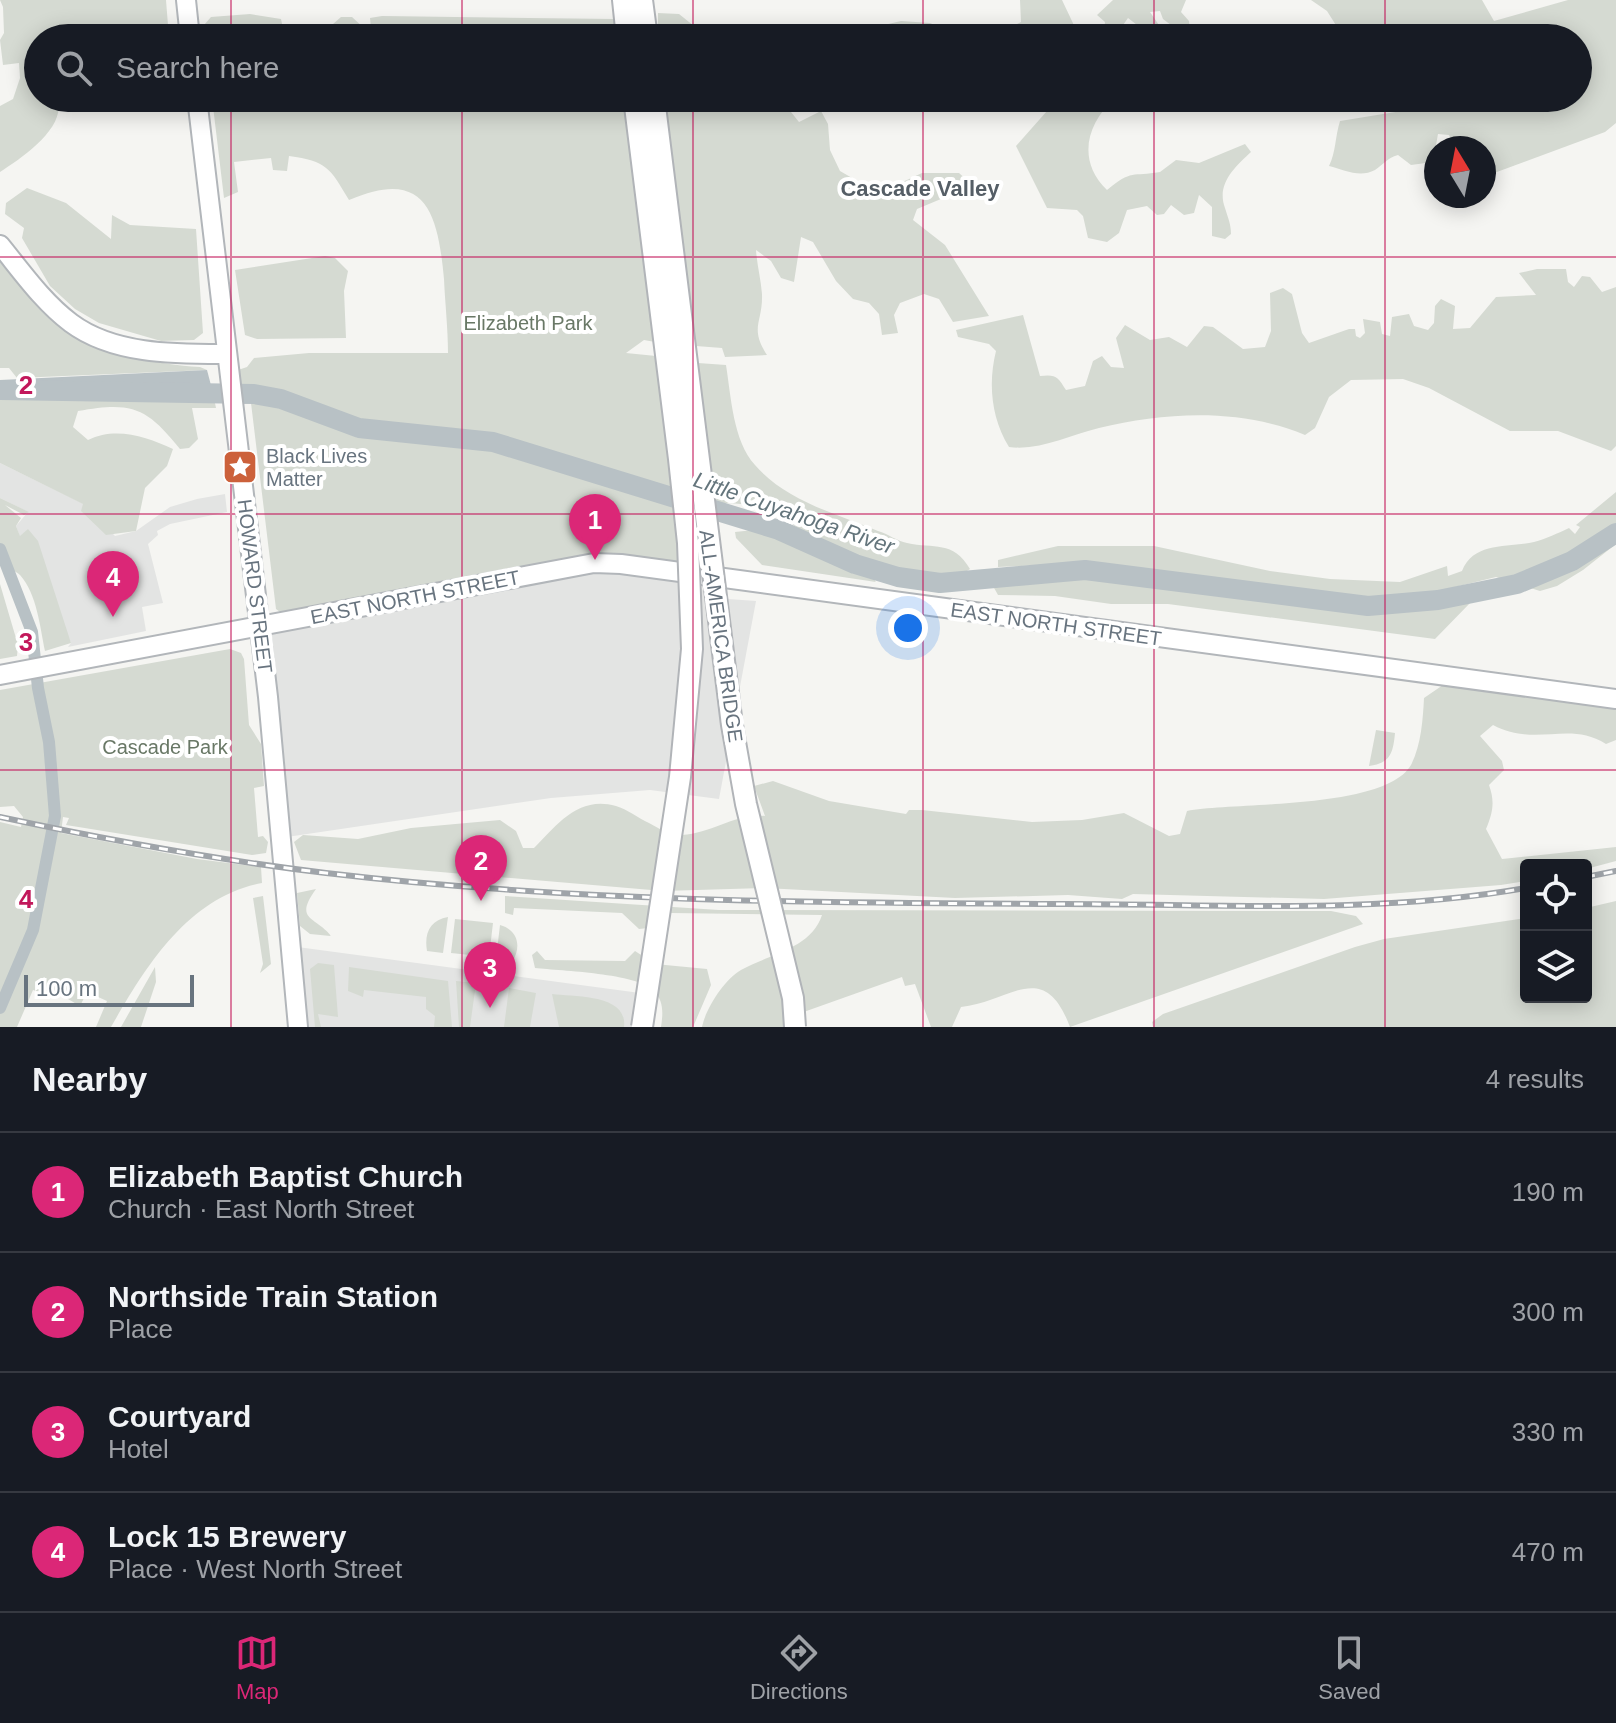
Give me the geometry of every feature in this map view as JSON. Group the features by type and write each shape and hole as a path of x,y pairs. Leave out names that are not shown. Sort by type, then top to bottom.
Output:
{"main road":[{"path":"623,0 626,24"},
{"path":"642,0 645,24"},
{"name":"ALL-AMERICA BRIDGE","path":"636,112 688,543 692,649 680,777 642,1027"},
{"name":"ALL-AMERICA BRIDGE","path":"656,112 732,725 746,804 793,998 795,1027"}],"street":[{"path":"186,0 189,24"},
{"name":"HOWARD STREET","path":"199,112 261,627 298,1027"},
{"path":"0,245 48,303 73,325 99,337 150,351 227,354"},
{"name":"EAST NORTH STREET","path":"6,674 576,565 621,564 1616,699"}],"shaded area":[{"path":"207,370 213,393 0,390 0,380"},
{"path":"0,463 84,504 115,536 136,531 170,507 197,499 225,494 227,512 170,524 157,531 158,535 148,544 163,603 142,607 146,631 68,647 71,643 23,534 20,537 16,526 28,512 0,498"},
{"path":"576,565 685,573 684,587 727,593 728,599 756,601 719,799 650,790 551,798 280,838 261,627"},
{"path":"290,946 640,993 654,1015 653,1027 298,1027"}],"green space":[{"path":"0,0 166,0 168,24 24,24 24,112 58,112 41,141 0,172 0,106 13,99 20,78 19,63 3,65 0,40 4,33"},
{"path":"1020,0 1062,0 1073,24 1017,24 1021,22"},
{"path":"1113,0 1186,0 1181,12 1189,24 1170,24 1160,11 1150,12 1158,24 1136,24 1128,18 1124,24 1105,24 1097,15"},
{"path":"1311,0 1482,0 1494,21 1568,0 1616,0 1616,123 1605,132 1496,172 1496,136 1424,136 1424,163 1411,165 1398,155 1375,170 1364,173 1329,166 1340,121 1396,112 1592,112 1592,24 1335,24 1327,11"},
{"path":"658,13 679,14 692,24 658,24"},
{"path":"250,14 281,19 282,24 205,24 211,17"},
{"path":"341,17 352,17 360,24 333,24"},
{"path":"370,18 614,19 615,24 371,24"},
{"path":"901,21 932,24 888,24"},
{"name":"Elizabeth Park","path":"214,112 626,112 655,342 644,340 626,353 656,356 681,564 591,555 280,612 276,609 251,403 233,406 229,373 247,367 254,358 309,353 448,353 444,279 438,235 432,217 424,203 412,193 396,189 375,191 349,200 326,168 312,160 289,156 287,171 273,170 271,158 234,162 238,192 224,198"},
{"path":"667,112 791,112 799,122 822,112 828,124 830,150 840,171 859,182 872,187 894,186 922,173 959,173 968,181 960,191 917,209 913,220 945,245 989,316 953,322 939,299 924,294 900,303 894,315 898,333 882,335 879,314 869,303 853,299 836,281 813,242 801,237 794,282 781,278 771,261 756,250 762,294 758,331 767,355 725,357 722,348 696,346"},
{"path":"1046,112 1102,112 1092,131 1089,155 1098,179 1107,190 1127,176 1160,172 1176,160 1199,163 1245,144 1251,152 1225,184 1223,199 1231,234 1225,239 1212,236 1212,207 1199,195 1194,213 1184,215 1171,205 1164,214 1157,215 1147,206 1127,210 1119,233 1107,242 1088,238 1083,216 1077,210 1047,208 1016,146"},
{"path":"27,188 66,203 111,239 112,215 130,225 196,229 203,333 194,340 161,341 99,323 75,309 50,286 22,238 24,228 5,214 6,203"},
{"path":"325,256 335,258 348,271 344,291 346,338 257,339 245,335 235,270"},
{"path":"0,261 42,308 87,340 139,358 207,370 17,378 9,368 0,368"},
{"path":"1537,269 1566,269 1568,282 1574,287 1582,276 1590,277 1602,292 1616,287 1616,446 1611,451 1558,431 1510,431 1429,388 1403,379 1351,380 1329,397 1315,428 1305,435 1255,420 1176,416 1099,428 1032,447 1009,447 998,424 993,400 992,375 996,351 989,344 958,337 956,330 1023,315 1040,376 1056,377 1066,390 1085,386 1093,361 1102,356 1111,367 1124,368 1116,338 1125,325 1150,340 1169,337 1187,347 1204,326 1213,327 1243,349 1265,347 1271,331 1270,293 1283,288 1292,294 1302,333 1309,343 1349,329 1355,329 1356,336 1360,338 1365,333 1363,319 1380,322 1382,334 1390,336 1392,317 1409,314 1414,326 1428,330 1434,323 1435,306 1441,299 1455,306 1453,329 1470,328 1496,297 1536,295 1519,273"},
{"path":"698,363 726,365 734,418 742,444 755,465 782,488 813,505 903,542 950,550 970,569 941,577 903,572 835,549 766,511 732,503 704,505 697,450 709,453"},
{"path":"0,390 213,393 216,408 192,408 198,439 189,448 180,449 158,424 137,411 112,407 78,411 73,427 88,440 109,434 131,435 173,449 167,466 145,488 136,531 106,535 81,511 83,504 0,463"},
{"path":"1616,492 1616,544 1583,570 1557,586 1540,591 1496,577 1406,599 1385,600 1062,564 998,567 998,560 1058,546 1154,546 1270,571 1330,579 1400,582 1447,566 1448,576 1462,571 1467,561 1483,550 1534,542 1569,528 1575,534 1580,527 1576,525"},
{"path":"0,498 29,512 24,515 5,505 21,518 16,526 20,536 28,529 38,541 71,643 45,651 37,611 26,583 0,560"},
{"path":"772,531 815,555 872,576 876,582 762,565 736,538 735,532"},
{"path":"1069,575 1379,613 1388,609 1472,601 1435,639 1168,604 1111,604 1055,596 998,595 993,586"},
{"path":"0,584 18,645 17,656 0,659"},
{"name":"Cascade Park","path":"230,649 241,653 244,659 249,725 261,744 264,786 254,788 258,837 263,836 268,842 266,853 252,855 66,825 69,818 63,817 61,833 197,859 261,867 262,883 212,903 172,937 139,981 111,1027 96,1027 107,1001 87,992 80,1006 49,988 45,994 33,990 17,1027 0,1027 0,822 21,827 23,817 14,806 0,807 0,690"},
{"path":"1443,685 1616,706 1616,740 1606,744 1578,734 1524,734 1493,725 1480,736 1502,761 1504,770 1489,785 1492,807 1486,829 1502,859 1616,847 1616,861 1592,867 1592,859 1520,859 1520,882 1324,899 1133,894 1122,899 1068,895 955,898 765,888 663,891 301,860 294,842 303,835 358,839 411,828 500,820 516,831 523,848 534,848 569,815 590,805 602,804 624,809 669,833 682,835 744,817 765,816 754,786 773,781 829,801 906,814 909,810 922,810 1032,822 1082,820 1124,813 1169,836 1180,834 1187,811 1341,797 1372,790 1396,780 1414,758 1421,732 1424,698"},
{"path":"1376,730 1395,733 1393,747 1386,760 1369,766"},
{"path":"316,889 309,899 307,913 331,936 310,934 300,926 297,893"},
{"path":"263,896 271,964 260,973 263,964 253,898"},
{"path":"505,896 719,910 1331,911 1356,916 1363,924 1070,1027 1060,1006 1049,994 1037,989 1024,989 961,1007 952,1027 931,1027 915,984 905,986 902,977 784,1019 783,1027 702,1027 707,1011 728,980 752,964 799,943 809,936 822,915 671,913 657,927 639,929 622,913 514,908 513,915 505,913"},
{"path":"1616,901 1616,1027 1153,1027 1152,1022 1163,1014 1355,947 1384,939 1520,919 1520,1003 1592,1003 1592,907"},
{"path":"448,917 443,953 427,951 426,939 430,928"},
{"path":"455,919 493,923 489,957 451,953"},
{"path":"500,925 511,931 516,940 517,951 512,962 496,959"},
{"path":"537,951 545,960 625,961 635,951 655,964 707,969 711,985 693,1027 661,1027 660,999 645,985 616,977 535,968 532,955"},
{"path":"318,963 334,965 338,1017 318,1014 321,1027 315,1027 310,969"},
{"path":"155,967 156,982 141,1027 121,1027"},
{"path":"349,967 448,981 452,1027 434,1027 435,1016 426,1009 426,997 364,990 363,997 348,991"},
{"path":"456,981 476,983 470,1027 459,1027"},
{"path":"509,988 536,993 530,1027 504,1027"},
{"path":"552,994 609,1003 618,1008 623,1016 624,1027 559,1027"}],"waterway":[{"name":"Little Cuyahoga River","path":"0,390 254,394 281,399 359,428 493,442 779,530 855,564 898,577 940,583 1085,570 1368,606 1438,600 1517,584 1572,561 1616,533"},
{"path":"0,549 32,632 38,688 49,742 55,816 33,930 0,1008"}],"railway":[{"path":"0,817 163,849 285,868 418,883 603,895 788,901 1296,906 1411,902 1520,889"},
{"path":"1592,876 1616,871"}],"place":[{"name":"Black Lives Matter","path":"240,467"},
{"name":"Elizabeth Baptist Church","path":"595,560"},
{"name":"Lock 15 Brewery","path":"113,617"},
{"name":"Northside Train Station","path":"481,901"},
{"name":"Courtyard","path":"490,1008"}],"district":[{"name":"Cascade Valley","path":"920,188"}]}
